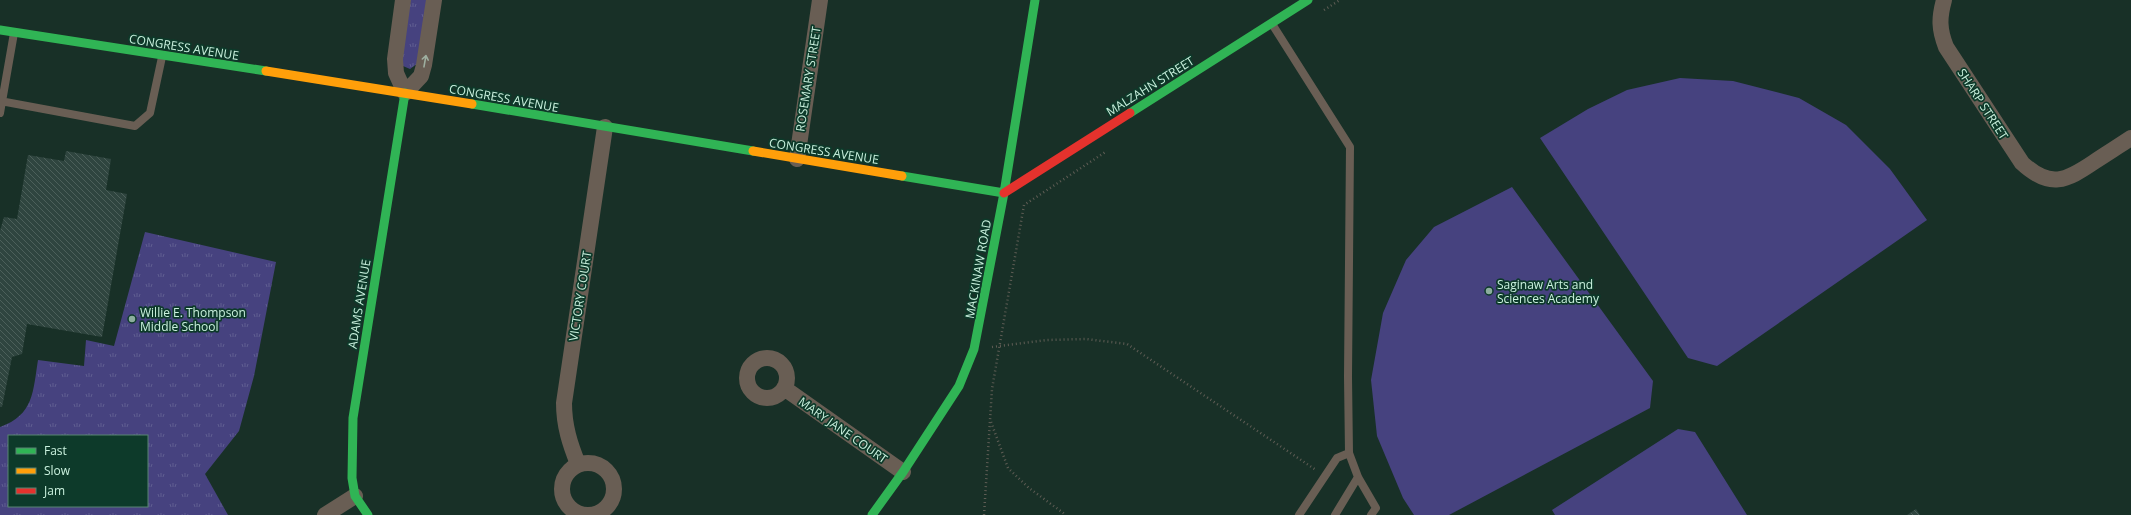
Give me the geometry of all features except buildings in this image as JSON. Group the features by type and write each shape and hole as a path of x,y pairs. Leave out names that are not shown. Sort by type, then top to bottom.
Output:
{"street":[{"path":"403,0 395,59 396,73 405,93 421,76 434,0"},
{"name":"ROSEMARY STREET","path":"796,159 820,0"},
{"name":"MACKINAW ROAD","path":"872,515 903,472 959,386 974,349 1004,193 1035,0"},
{"name":"MALZAHN STREET","path":"1004,193 1308,0"},
{"name":"SHARP STREET","path":"1942,7 1940,31 1946,47 2022,163 2033,173 2059,180 2072,176 2131,138"},
{"name":"CONGRESS AVENUE","path":"0,30 405,93 1004,193"},
{"name":"ADAMS AVENUE","path":"368,515 355,496 351,451 353,418 405,93"},
{"name":"VICTORY COURT","path":"578,464 568,436 564,419 564,403 605,127"},
{"name":"MARY JANE COURT","path":"784,388 903,472"},
{"path":"325,515 355,496"}],"lane":[{"path":"1271,23 1350,147 1348,377 1349,453 1358,477 1376,508 1371,515"},
{"path":"0,113 14,32"},
{"path":"1,101 135,126 150,113 162,56"},
{"path":"1299,515 1336,458 1349,453"},
{"path":"1335,515 1358,477"}],"path":[{"path":"1320,13 1340,0"},
{"path":"984,515 992,389 1024,206 1110,150"},
{"path":"974,349 1048,340 1086,339 1127,344 1318,472"},
{"path":"990,420 1008,468 1029,488 1066,515"}],"green space":[{"path":"409,0 427,0 418,63 410,69 403,66 401,59"},
{"path":"1680,78 1733,81 1799,98 1846,125 1890,169 1927,220 1717,366 1688,358 1540,138 1588,109 1627,90"},
{"path":"1512,187 1653,381 1650,408 1449,515 1414,515 1403,498 1377,436 1371,380 1383,313 1406,260 1434,227"},
{"path":"145,232 276,262 254,376 239,431 205,474 228,515 0,515 0,427 20,416 26,409 33,392 38,360 84,366 86,340 114,346"},
{"path":"1678,429 1695,432 1747,515 1555,515 1552,510"}],"traffic: fast":[{"path":"872,515 903,472 959,386 974,349 1004,193 1035,0"},
{"path":"1130,113 1308,0"},
{"path":"0,30 266,71"},
{"path":"368,515 355,496 352,478 353,418 405,93"},
{"path":"472,104 753,151"},
{"path":"902,176 1004,193"}],"traffic: slow":[{"path":"266,71 472,104"},
{"path":"753,151 902,176"}],"traffic: jam":[{"path":"1004,193 1130,113"}],"place":[{"name":"Saginaw Arts and Sciences Academy","path":"1489,291"},
{"name":"Willie E. Thompson Middle School","path":"132,319"}]}
